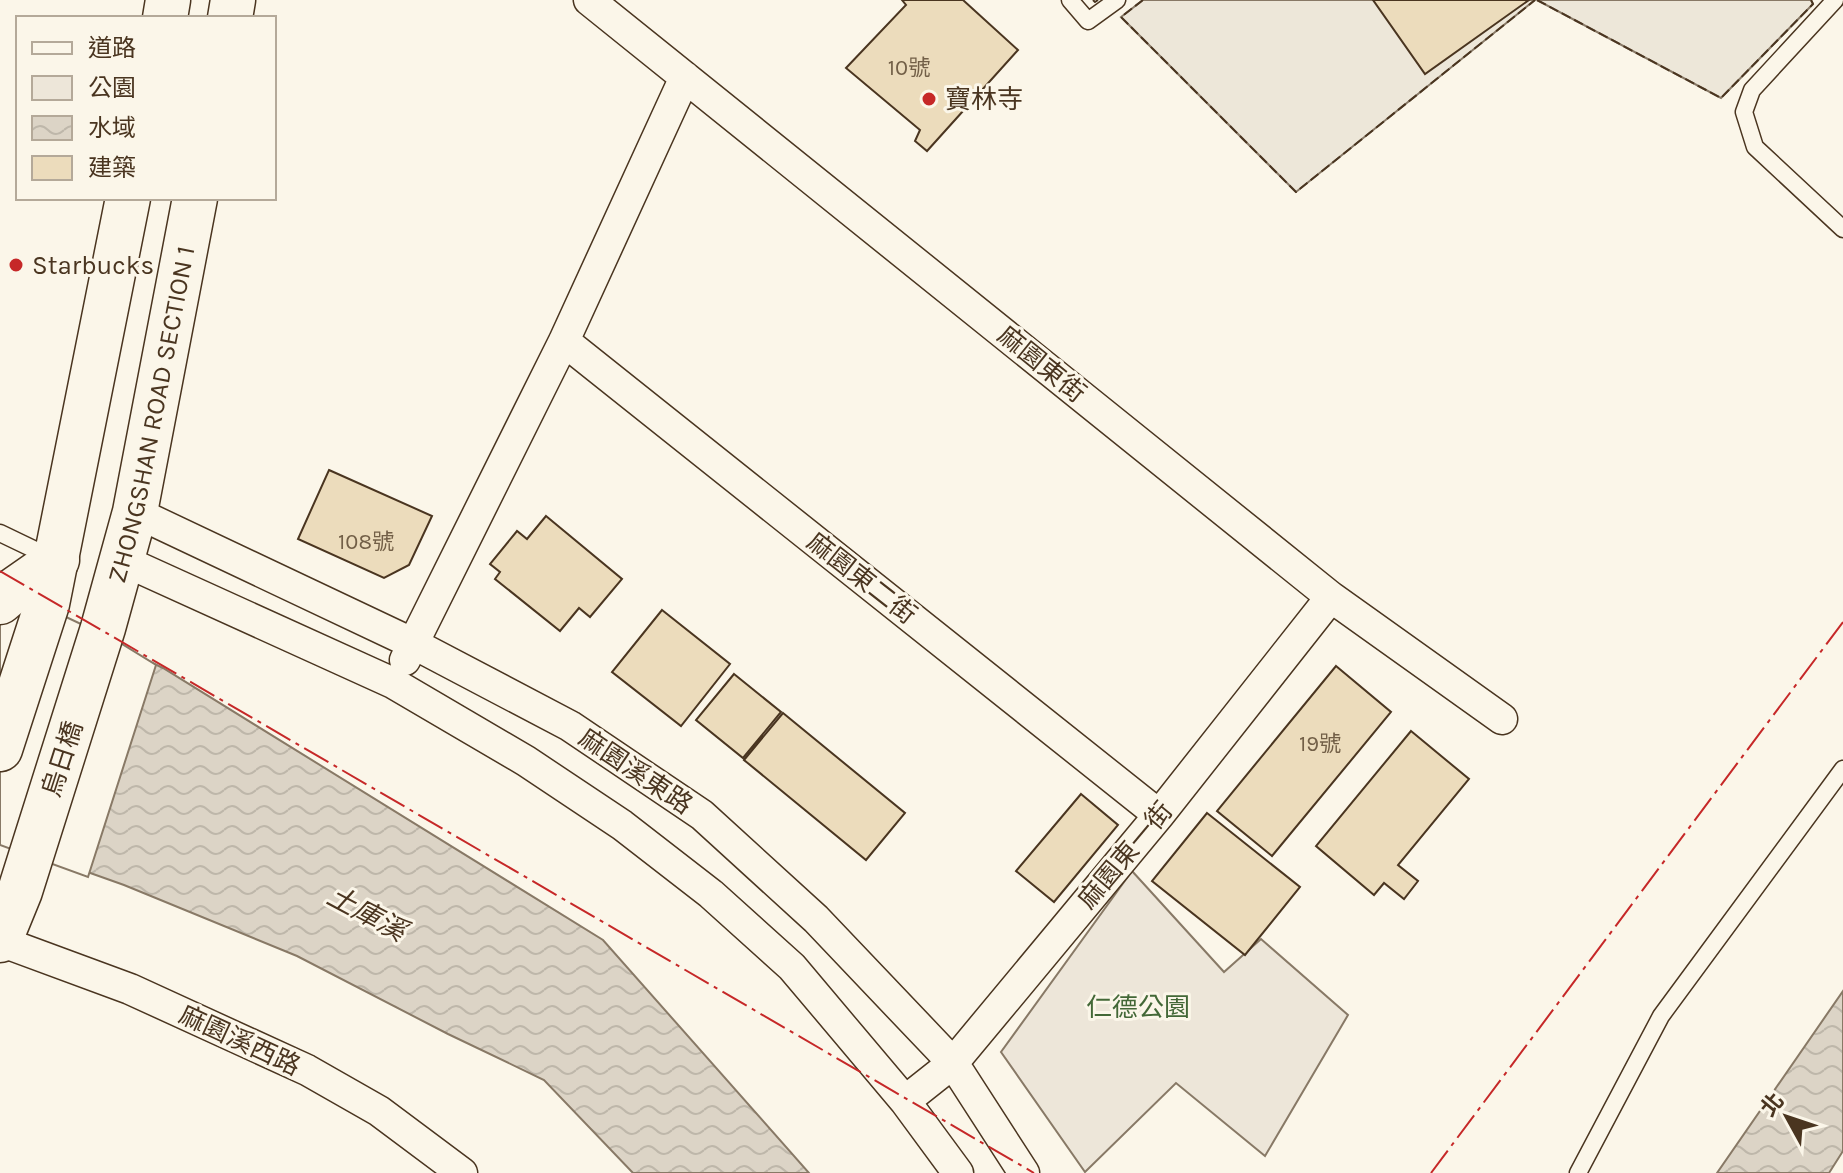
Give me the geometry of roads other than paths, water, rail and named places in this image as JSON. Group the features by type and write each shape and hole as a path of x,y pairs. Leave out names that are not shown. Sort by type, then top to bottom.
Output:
{"main road":[{"path":"0,749 20,599 57,560 128,200"},
{"name":"ZHONGSHAN ROAD SECTION 1","path":"103,628 135,512 195,200"},
{"name":"烏日橋","path":"0,940 20,891 103,628"}],"street":[{"name":"麻園東街","path":"589,0 1331,597 1502,719"},
{"path":"393,683 564,341 685,77"},
{"name":"麻園東二街","path":"564,341 1159,815"},
{"name":"麻園溪東路","path":"135,512 414,644 570,726 702,815 816,919 953,1063 1024,1173"},
{"name":"麻園溪東路","path":"122,560 393,683 526,761 622,825 711,894 792,967 905,1101 958,1173"},
{"name":"麻園東一街","path":"905,1101 953,1063 1159,815 1331,597"},
{"name":"麻園溪西路","path":"0,940 130,989 307,1070 379,1111 462,1173"}],"lane":[{"path":"1070,0 1088,21 1117,0"},
{"path":"1835,0 1752,90 1744,112 1755,147 1843,229"},
{"path":"0,533 57,560"},
{"path":"1578,1173 1661,1016 1843,769"}],"water":[{"name":"土庫溪","path":"0,590 163,668 603,940 809,1173 633,1173 544,1080 297,956 124,885 0,841"},
{"path":"1843,991 1843,1151 1829,1173 1717,1173"}],"place":[{"name":"寶林寺","path":"929,99"},
{"name":"Starbucks","path":"16,265"}],"park label":[{"name":"仁德公園","path":"1138,1007"}]}
